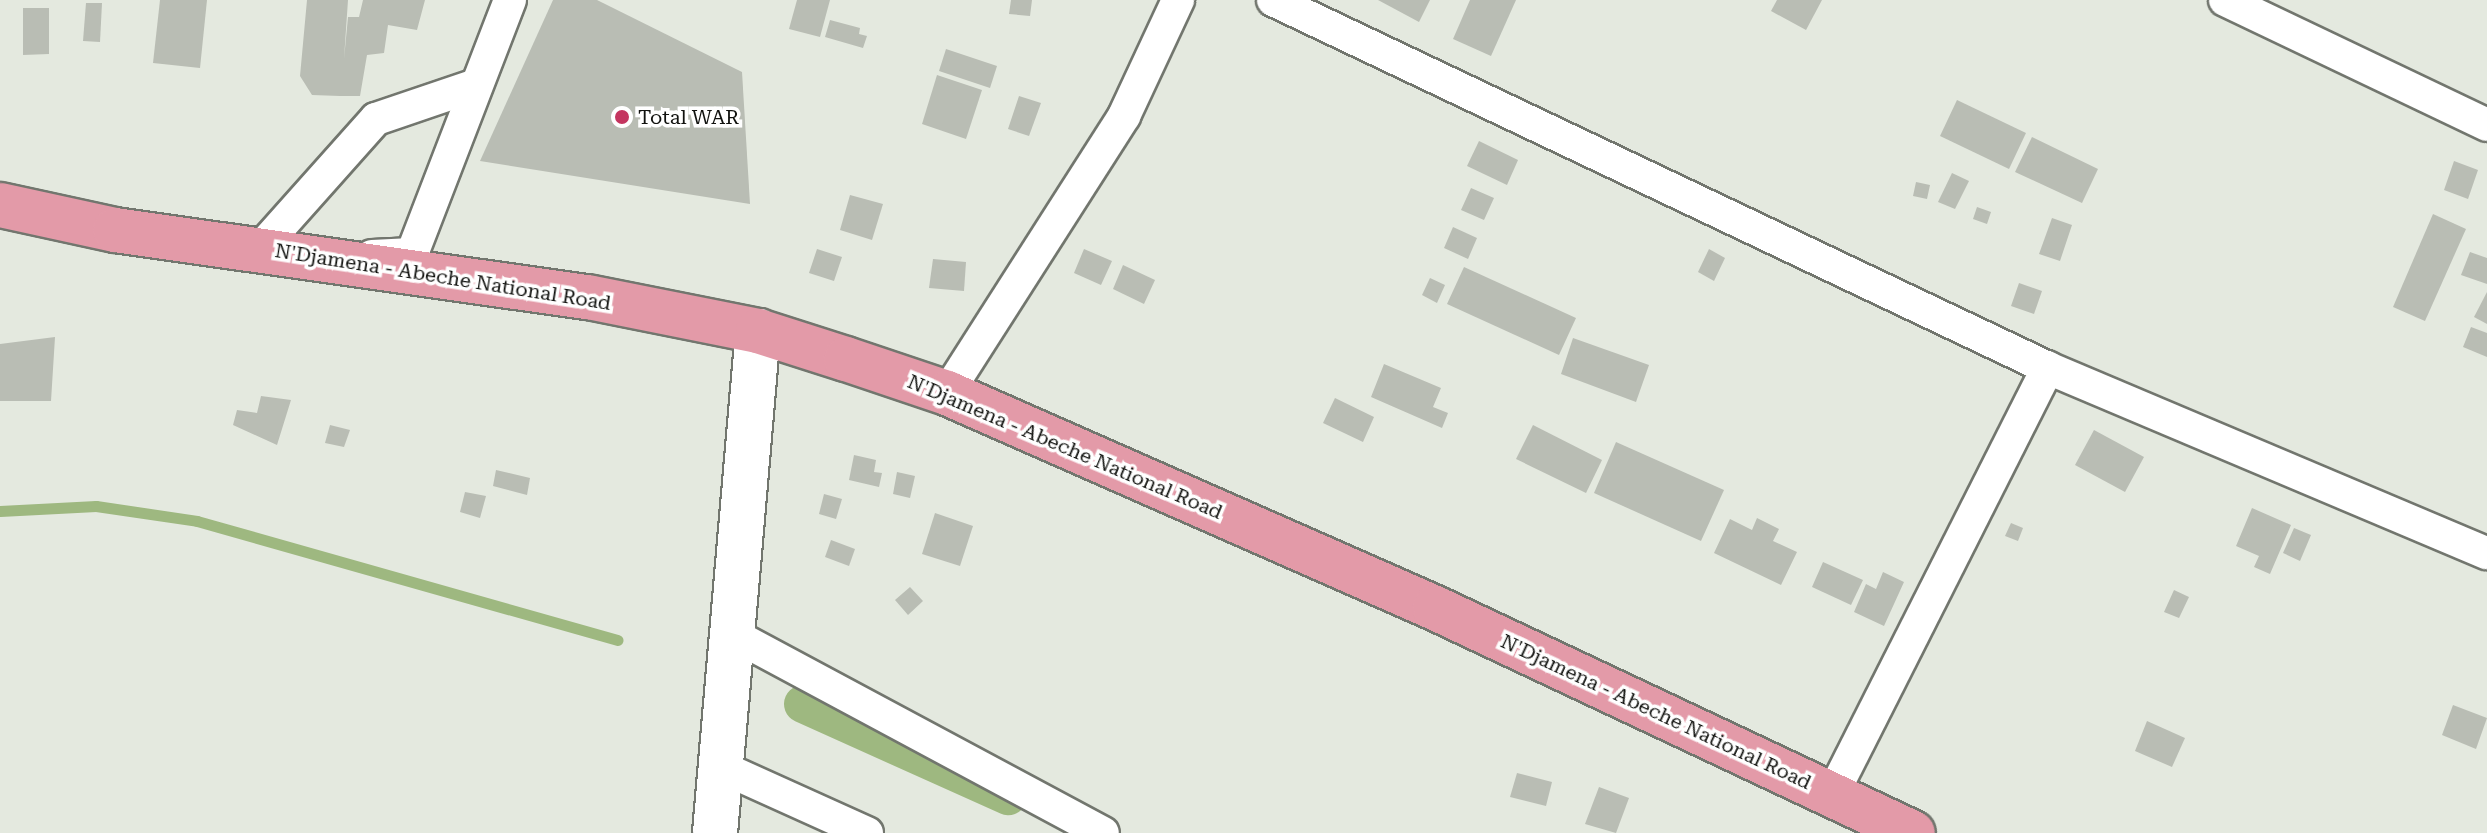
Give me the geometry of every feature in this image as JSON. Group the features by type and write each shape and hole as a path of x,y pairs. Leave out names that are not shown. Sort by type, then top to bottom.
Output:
{"highway":[{"path":"0,205 115,230"},
{"path":"0,224 115,230"},
{"name":"N'Djamena - Abeche National Road","path":"115,230 588,297 758,331 947,393 1435,608 1913,833"}],"main road":[{"path":"715,833 723,768 730,633 758,331"}],"street":[{"path":"321,257 412,254 510,0"},
{"path":"947,393 1124,116 1178,0"},
{"path":"1273,0 2048,368 2487,553"},
{"path":"2225,0 2487,125"},
{"path":"260,249 376,119 476,85"},
{"path":"1832,795 2048,368"},
{"path":"730,633 1103,833"},
{"path":"723,768 867,833"}],"building":[{"path":"160,0 207,0 200,68 153,63"},
{"path":"307,0 348,0 344,59 348,17 359,17 363,0 425,0 417,30 388,25 384,53 367,55 360,96 340,96 312,95 300,76"},
{"name":"Total WAR","path":"553,0 597,0 742,72 750,204 480,161"},
{"path":"797,0 830,0 820,37 789,29"},
{"path":"1011,0 1032,0 1030,16 1009,14"},
{"path":"1378,0 1430,0 1419,22"},
{"path":"1470,0 1516,0 1491,56 1453,39"},
{"path":"1777,0 1822,0 1806,30 1771,11"},
{"path":"86,3 102,3 100,42 83,41"},
{"path":"23,8 49,8 49,54 23,55"},
{"path":"830,20 860,28 859,34 867,36 863,48 825,37"},
{"path":"946,49 997,66 990,88 939,71"},
{"path":"937,75 982,90 966,139 922,124"},
{"path":"1019,96 1041,103 1029,136 1008,129"},
{"path":"1957,100 2026,133 2009,169 1940,136"},
{"path":"2032,137 2098,169 2082,203 2015,172"},
{"path":"1479,141 1518,160 1507,185 1467,166"},
{"path":"2454,161 2478,170 2468,199 2444,190"},
{"path":"1952,173 1969,181 1955,209 1938,202"},
{"path":"1916,182 1930,185 1927,199 1913,196"},
{"path":"1471,188 1494,198 1484,220 1461,210"},
{"path":"850,195 883,204 872,240 840,230"},
{"path":"1977,207 1991,212 1987,224 1973,219"},
{"path":"2433,214 2466,229 2425,321 2393,307"},
{"path":"2052,218 2072,225 2060,261 2039,254"},
{"path":"1453,227 1477,238 1468,259 1444,248"},
{"path":"817,249 842,257 834,281 809,273"},
{"path":"1084,249 1112,261 1101,285 1074,273"},
{"path":"1709,249 1725,258 1714,281 1698,272"},
{"path":"2470,252 2487,258 2487,284 2461,275"},
{"path":"933,259 966,262 964,291 929,288"},
{"path":"1123,265 1155,280 1144,304 1113,289"},
{"path":"1464,267 1576,318 1559,355 1447,304"},
{"path":"1430,278 1445,285 1437,303 1422,295"},
{"path":"2019,283 2042,291 2034,314 2011,306"},
{"path":"2487,292 2487,324 2474,317"},
{"path":"2471,327 2487,333 2487,357 2463,347"},
{"path":"55,337 51,401 0,401 0,344"},
{"path":"1573,338 1649,365 1636,402 1561,374"},
{"path":"1384,364 1441,388 1433,407 1448,413 1442,428 1371,397"},
{"path":"261,396 291,400 277,445 233,425 237,410 257,413"},
{"path":"1335,398 1374,417 1363,442 1323,423"},
{"path":"330,425 350,430 344,447 325,443"},
{"path":"1533,425 1602,460 1586,493 1516,459"},
{"path":"2094,430 2144,457 2125,492 2075,465"},
{"path":"1616,442 1724,490 1701,541 1594,493"},
{"path":"854,455 876,460 874,472 882,473 879,487 849,480"},
{"path":"496,470 530,478 527,495 493,486"},
{"path":"897,472 915,476 910,498 893,494"},
{"path":"465,492 486,496 480,518 460,512"},
{"path":"824,494 842,499 836,519 819,514"},
{"path":"2252,508 2291,525 2270,574 2254,567 2259,556 2236,546"},
{"path":"935,513 973,526 960,566 922,554"},
{"path":"1757,518 1779,529 1773,541 1797,552 1781,585 1714,553 1730,519 1752,530"},
{"path":"2011,523 2023,528 2018,541 2005,536"},
{"path":"2294,528 2311,535 2300,561 2283,553"},
{"path":"831,540 855,549 849,566 825,557"},
{"path":"1823,562 1863,580 1851,605 1812,587"},
{"path":"1883,572 1904,582 1884,626 1854,612 1866,584 1876,589"},
{"path":"910,587 923,601 908,615 895,600"},
{"path":"2174,590 2189,597 2179,618 2164,612"},
{"path":"2453,705 2487,718 2476,749 2442,735"},
{"path":"2147,721 2185,738 2172,767 2135,751"},
{"path":"1517,773 1552,782 1546,806 1510,797"},
{"path":"1599,787 1629,798 1616,833 1585,824"}],"waterway":[{"path":"0,511 96,506 197,521 618,640"},
{"path":"803,704 1008,796"}],"place":[{"name":"Total WAR","path":"622,117"}]}
